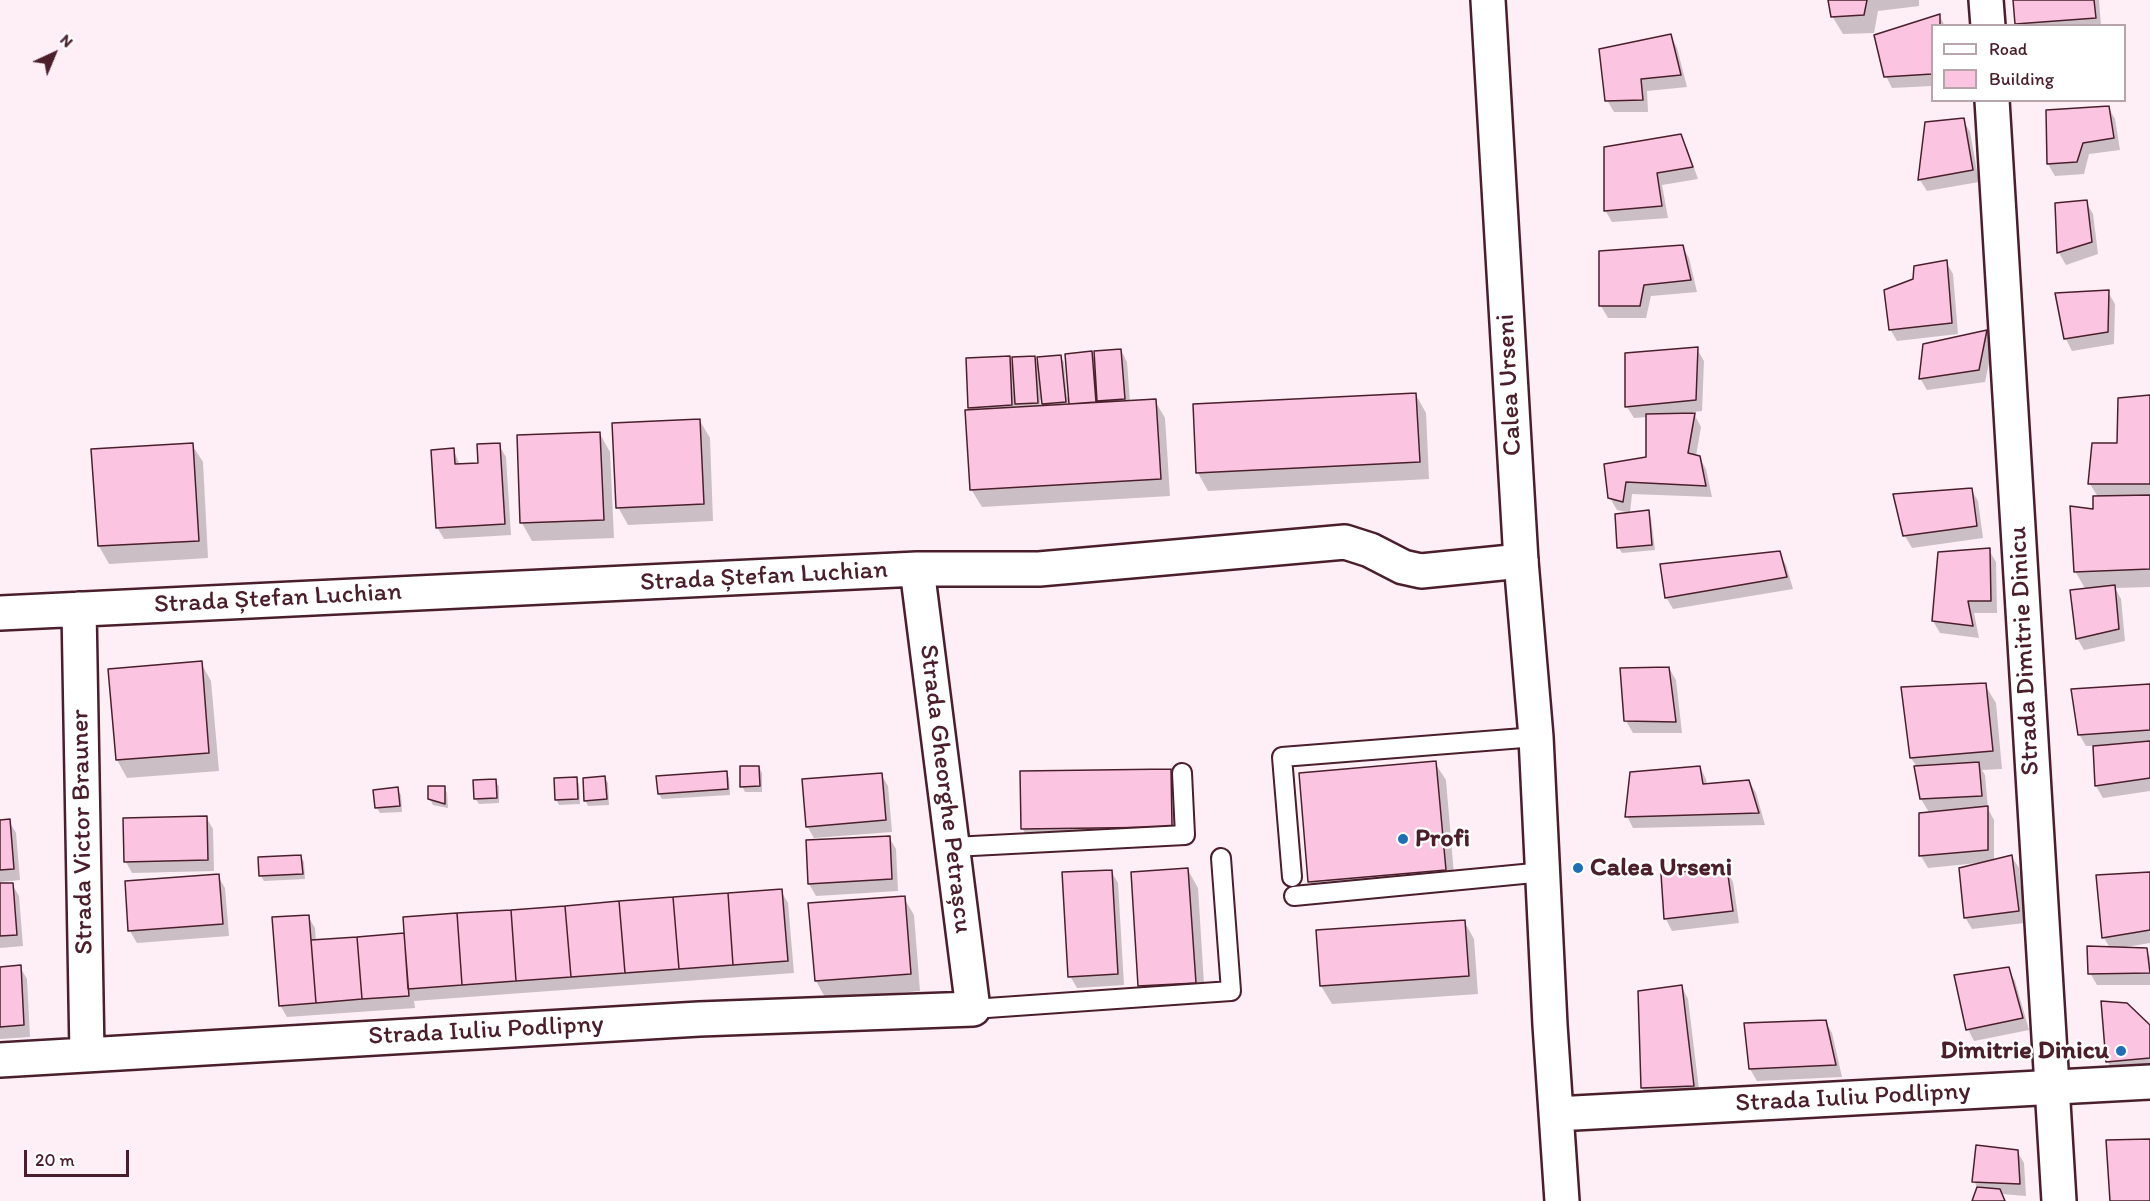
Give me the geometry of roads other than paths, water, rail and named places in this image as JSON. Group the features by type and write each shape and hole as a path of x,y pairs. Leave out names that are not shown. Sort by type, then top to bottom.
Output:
{"street":[{"name":"Calea Urseni","path":"1488,0 1521,561 1536,737 1562,1201"},
{"path":"1986,0 1988,24"},
{"name":"Strada Dimitrie Dinicu","path":"1992,102 2059,1201"},
{"name":"Strada Ștefan Luchian","path":"0,613 917,569 1039,569 1345,542 1370,550 1402,567 1421,571 1521,561"},
{"name":"Strada Gheorghe Petrașcu","path":"917,569 973,1010"},
{"name":"Strada Victor Brauner","path":"79,609 87,1054"},
{"name":"Strada Iuliu Podlipny","path":"0,1060 687,1020 973,1010"},
{"name":"Strada Iuliu Podlipny","path":"1556,1114 2150,1082"}],"lane":[{"path":"1292,877 1282,757 1536,737"},
{"path":"953,847 1185,835 1182,773"},
{"path":"973,1010 1231,991 1221,858"},
{"path":"1294,896 1544,872"}],"place":[{"name":"Profi","path":"1403,839"},
{"name":"Calea Urseni","path":"1578,868"},
{"name":"Dimitrie Dinicu","path":"2121,1051"}]}
